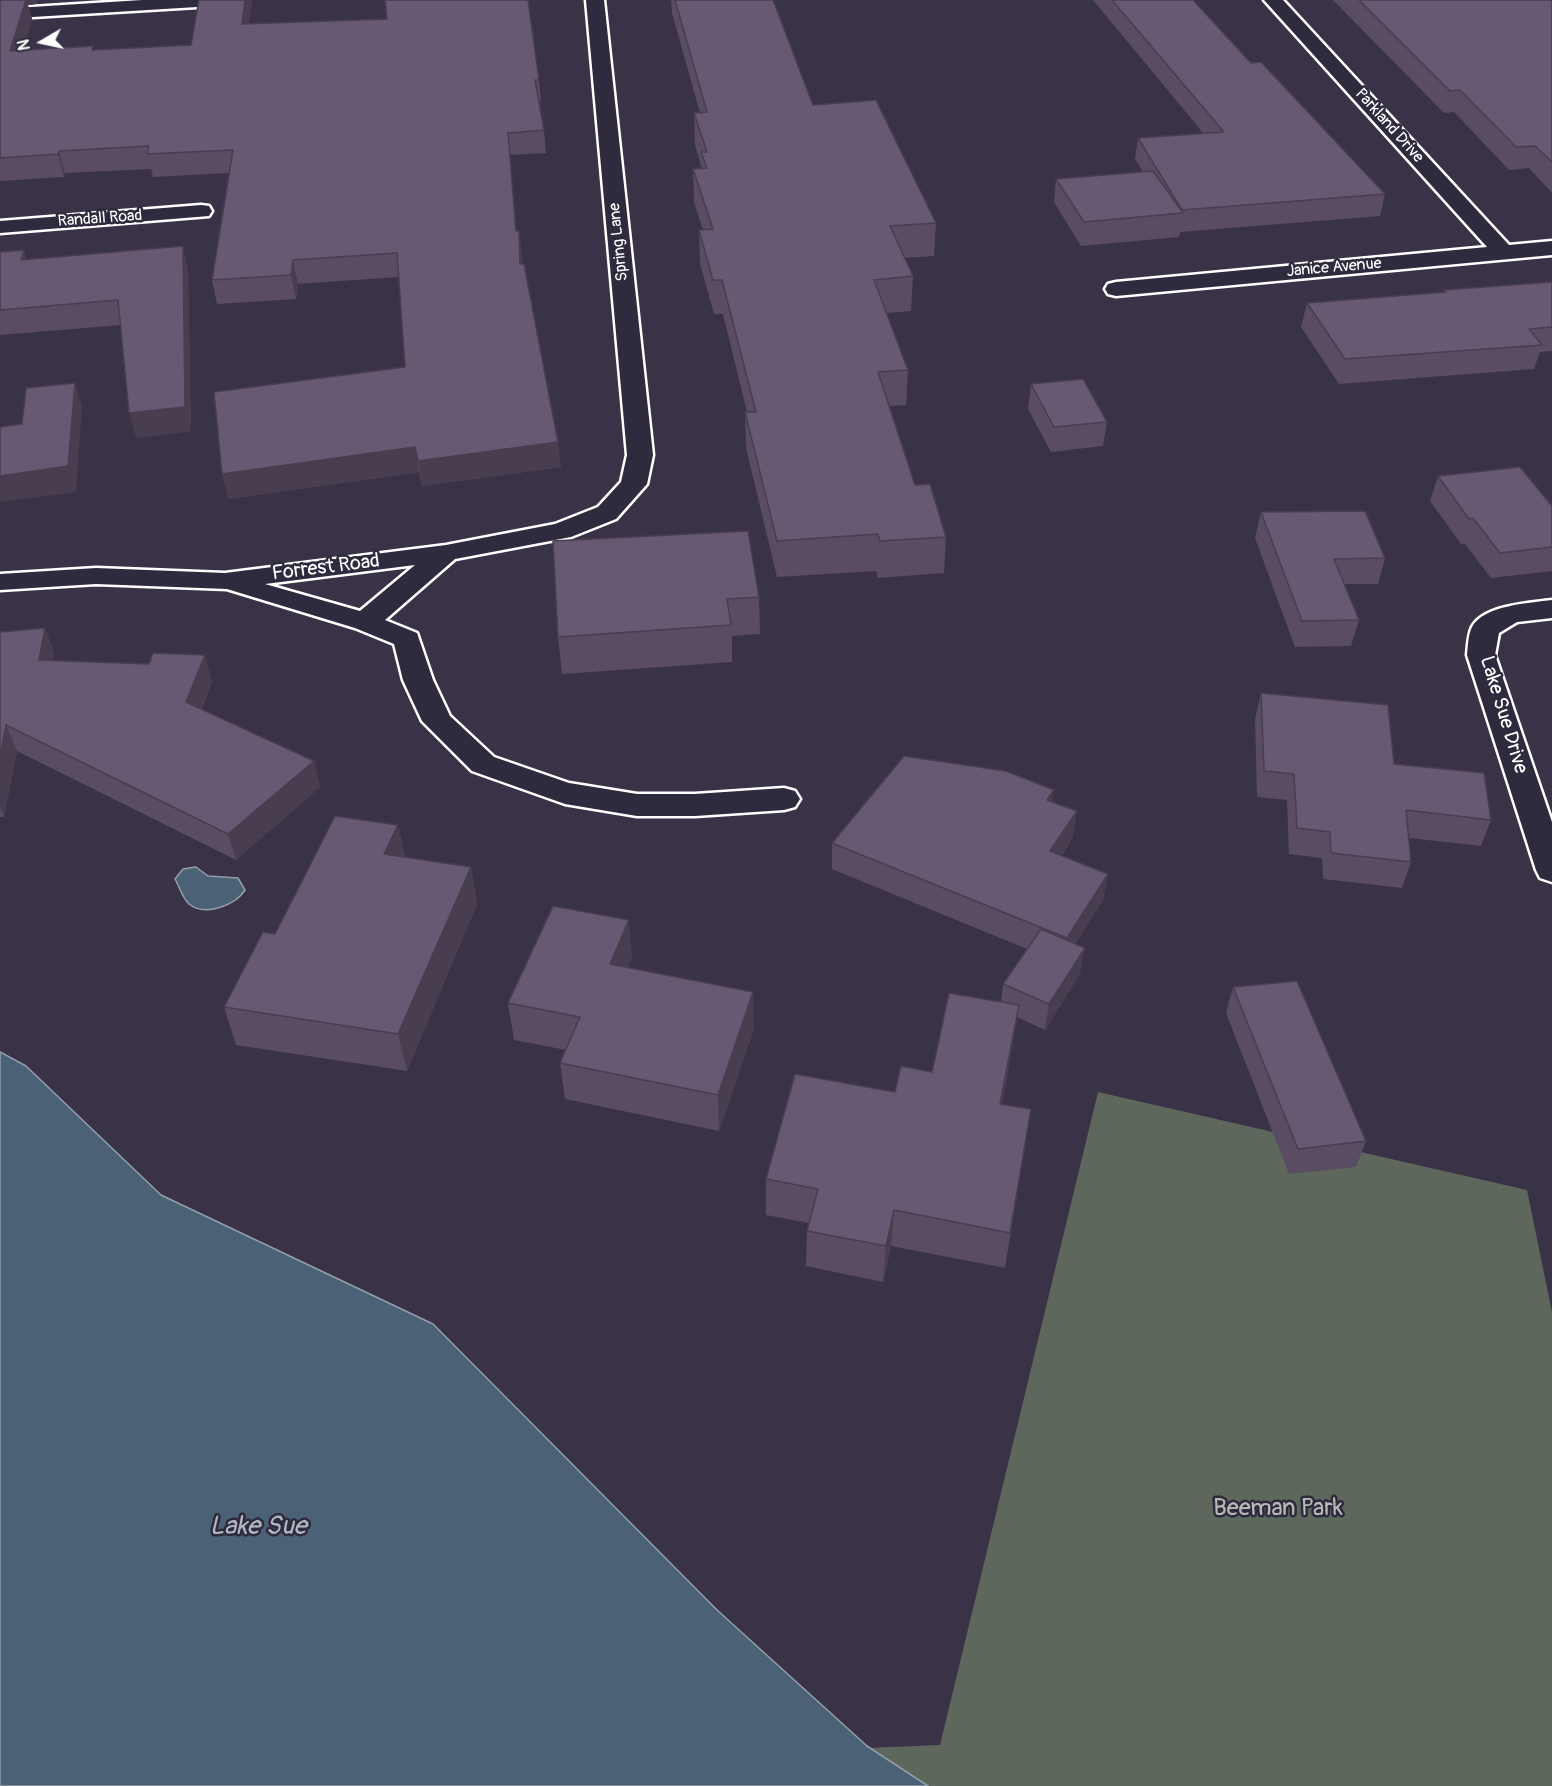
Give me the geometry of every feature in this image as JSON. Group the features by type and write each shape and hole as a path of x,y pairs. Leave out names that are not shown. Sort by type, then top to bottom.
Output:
{"street":[{"path":"0,14 230,0"},
{"name":"Spring Lane","path":"594,0 640,455 634,484"},
{"name":"Parkland Drive","path":"1273,0 1504,253"},
{"name":"Randall Road","path":"0,227 201,212"},
{"name":"Janice Avenue","path":"1116,289 1552,248"},
{"name":"Forrest Road","path":"0,582 96,576 225,581 446,553 562,531 607,513 634,484"},
{"path":"365,622 446,553"},
{"path":"225,581 365,622 407,639 418,680 437,721 483,764 565,793 638,805 695,805 784,799"},
{"name":"Lake Sue Drive","path":"1552,609 1510,614 1485,628 1481,655 1552,870"}],"green space":[{"name":"Beeman Park","path":"1098,1092 1527,1190 1552,1312 1552,1786 508,1786 507,1763 940,1745"}],"water":[{"path":"196,867 208,876 238,878 245,890 235,900 220,908 196,908 187,902 175,879 183,869"},
{"name":"Lake Sue","path":"0,1052 26,1066 161,1195 433,1324 717,1610 867,1746 928,1786 0,1786"}],"building":[{"path":"0,0 26,0 10,51 93,46 92,50 191,45 199,0 245,0 242,24 387,19 385,0 528,0 539,80 535,80 544,130 508,133 516,231 519,231 520,264 524,264 558,442 418,461 415,447 222,474 214,392 405,367 397,253 293,260 291,275 212,280 233,150 147,154 149,146 59,151 58,154 0,158"},
{"path":"675,0 773,0 813,105 876,100 936,223 890,226 913,276 874,280 908,370 878,372 915,485 930,484 946,537 880,541 878,534 777,541 745,412 756,412 722,280 713,280 699,230 713,229 693,169 707,168 701,152 707,152 694,113 707,112"},
{"path":"1112,0 1193,0 1251,63 1261,62 1385,194 1182,210 1138,138 1224,132"},
{"path":"1359,0 1552,0 1552,162 1535,146 1516,147 1460,90 1450,91"},
{"path":"1153,171 1183,213 1084,222 1056,179"},
{"path":"183,246 185,407 129,413 118,300 0,310 0,252 24,250 21,260"},
{"path":"1552,282 1552,327 1529,329 1542,345 1345,359 1307,303 1446,292 1444,290"},
{"path":"1083,379 1107,422 1054,427 1031,384"},
{"path":"75,383 68,466 0,476 0,427 22,424 26,388"},
{"path":"1520,467 1552,506 1552,547 1500,553 1473,518 1469,519 1438,476"},
{"path":"1365,511 1385,558 1334,559 1359,620 1302,621 1261,512"},
{"path":"748,531 759,597 727,599 731,625 558,637 553,541"},
{"path":"45,628 39,660 149,664 153,653 205,655 186,702 314,761 228,834 6,725 0,758 0,632"},
{"path":"1261,693 1388,705 1394,764 1484,773 1491,820 1406,810 1411,862 1331,853 1330,832 1297,828 1294,774 1264,771"},
{"path":"904,756 1006,771 1054,790 1047,800 1077,811 1050,851 1108,874 1067,938 832,843"},
{"path":"335,816 398,825 384,854 471,867 398,1034 224,1007 263,932 275,934"},
{"path":"553,906 629,920 610,964 753,992 718,1095 560,1063 580,1017 508,1003"},
{"path":"1041,929 1085,948 1049,1004 1003,984"},
{"path":"1297,981 1366,1141 1298,1149 1233,987"},
{"path":"949,993 1019,1005 1000,1104 1031,1109 1010,1233 894,1210 886,1246 807,1231 818,1189 766,1179 795,1074 895,1092 901,1066 932,1072"}]}
